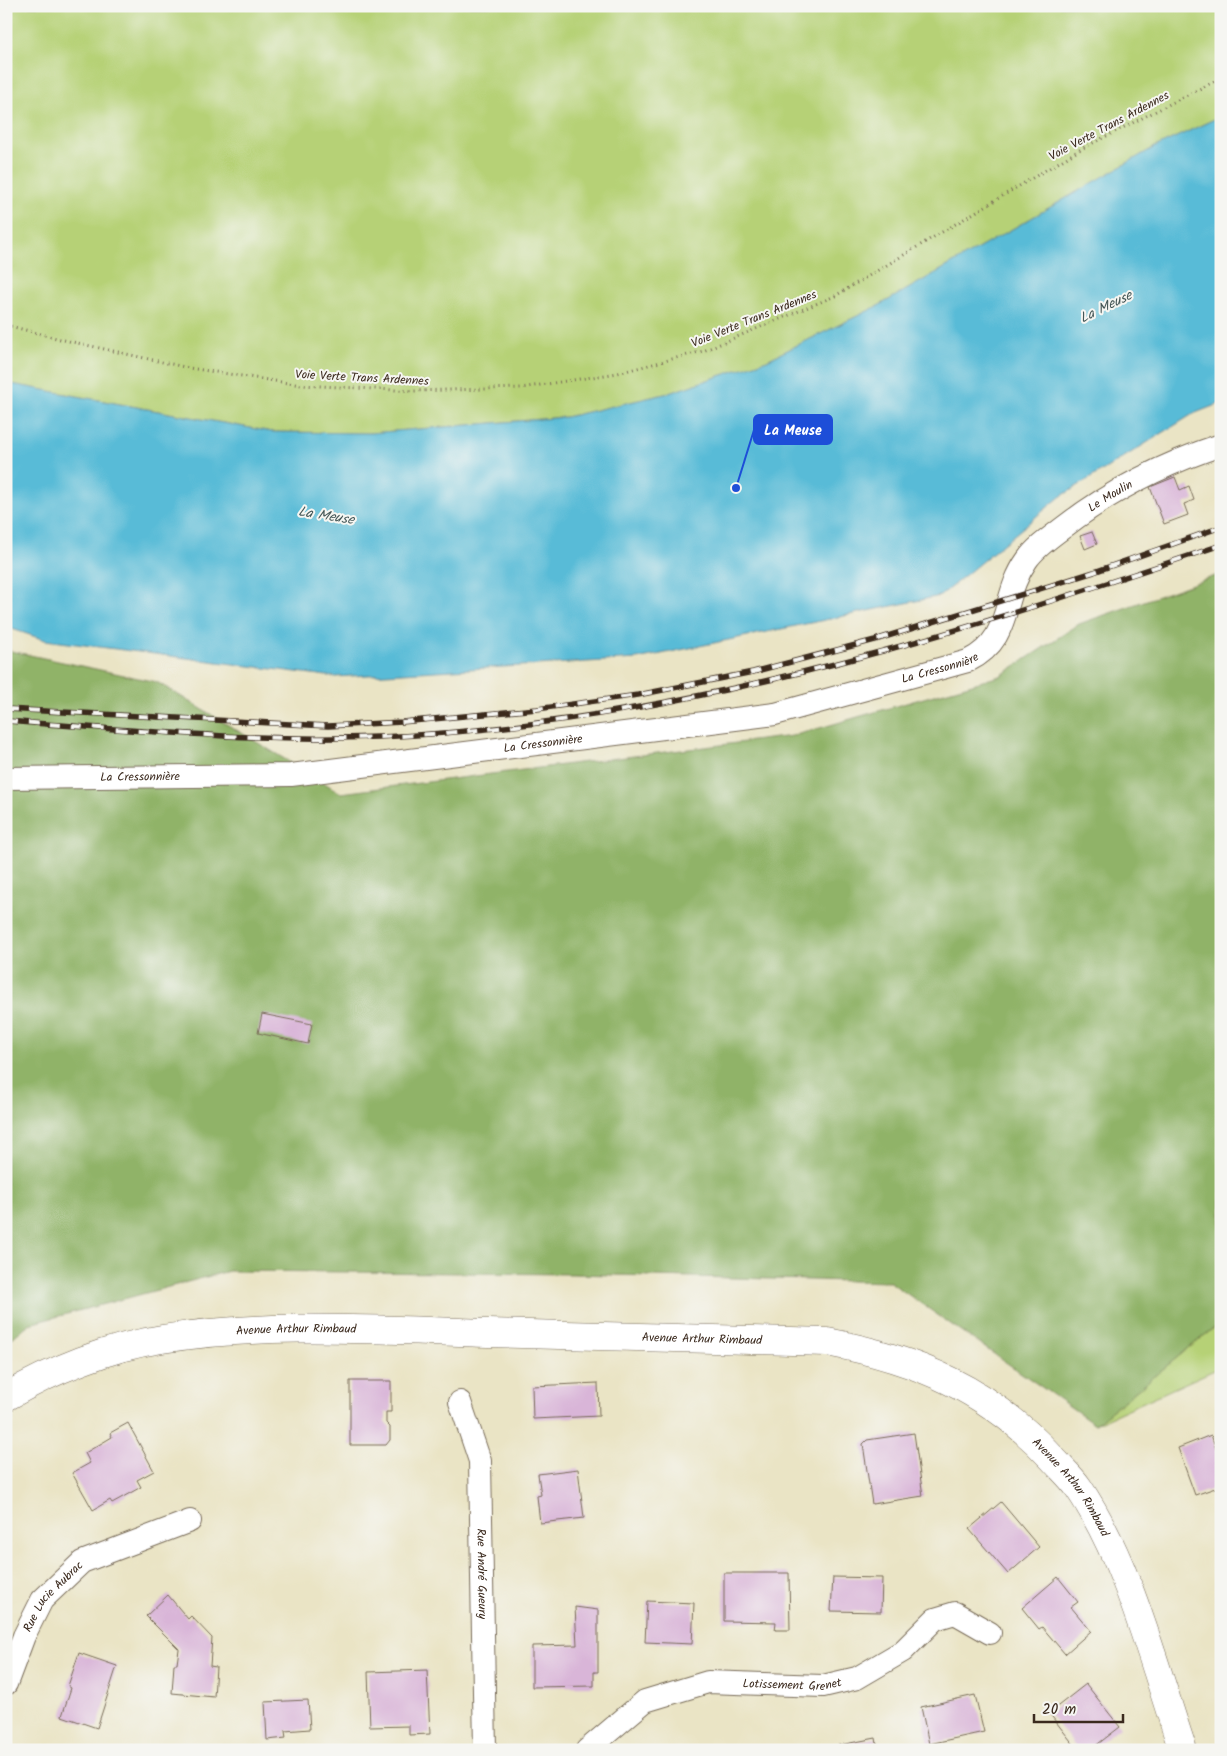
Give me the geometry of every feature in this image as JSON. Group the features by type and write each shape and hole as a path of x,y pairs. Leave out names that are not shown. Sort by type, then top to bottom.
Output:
{"street":[{"name":"Le Moulin","path":"1017,575 1028,558 1045,541 1108,496 1166,464 1221,444"},
{"name":"La Cressonnière","path":"6,778 291,774 775,714 968,661 982,654 1000,634 1017,575"},
{"name":"Avenue Arthur Rimbaud","path":"6,1397 44,1375 103,1354 160,1339 216,1332 346,1329 797,1341 827,1342 873,1351 924,1368 947,1378 1002,1411 1040,1445 1078,1486 1103,1530 1124,1577 1183,1750"},
{"name":"Rue André Gueury","path":"460,1402 480,1461 485,1750"},
{"name":"Rue Lucie Aubrac","path":"6,1684 24,1636 42,1600 82,1562 190,1521"},
{"name":"Lotissement Grenet","path":"587,1750 645,1702 708,1682 823,1686 857,1678 903,1651 935,1619 955,1613 990,1633"}],"path":[{"name":"Voie Verte Trans Ardennes","path":"6,324 64,340 189,368 301,385 413,391 521,388 618,373 703,351 834,296 1081,149 1221,78"}],"green space":[{"path":"6,6 1221,6 1221,116 1155,147 880,305 767,360 669,393 566,417 370,433 272,432 6,383"},
{"path":"1221,574 1221,1322 1095,1424 890,1282 573,1274 229,1271 29,1324 6,1343 6,650 157,682 341,793 792,736 1000,676 1079,624"},
{"path":"1221,1322 1221,1367 1095,1424"}],"water":[{"path":"1221,116 1221,403 1193,414 1060,497 940,596 637,659 335,677 45,640 6,627 6,383 272,432 370,433 566,417 669,393 767,360 880,305 1155,147"}],"building":[{"path":"1175,477 1180,490 1189,486 1194,500 1184,504 1188,515 1164,524 1150,487"},
{"path":"1092,532 1097,544 1085,549 1080,536"},
{"path":"262,1014 312,1024 308,1044 258,1033"},
{"path":"350,1381 391,1381 391,1412 386,1412 386,1423 390,1427 390,1440 386,1445 350,1445"},
{"path":"598,1383 599,1416 533,1419 532,1386"},
{"path":"128,1423 154,1471 137,1480 141,1487 112,1503 110,1500 93,1510 72,1473 90,1463 85,1453 112,1437 110,1433"},
{"path":"914,1433 923,1496 872,1504 863,1444 867,1440"},
{"path":"1211,1435 1221,1462 1221,1486 1195,1495 1178,1448"},
{"path":"578,1469 584,1518 540,1523 537,1496 541,1495 538,1474"},
{"path":"1001,1502 1039,1547 1008,1574 969,1529"},
{"path":"724,1573 789,1573 790,1630 775,1630 776,1622 724,1621"},
{"path":"833,1577 882,1578 881,1612 831,1611"},
{"path":"1058,1577 1078,1602 1071,1607 1091,1631 1065,1654 1042,1627 1039,1629 1022,1608"},
{"path":"168,1595 188,1619 191,1616 212,1638 210,1666 216,1667 214,1697 172,1693 174,1664 177,1664 179,1649 146,1616"},
{"path":"647,1601 694,1603 692,1644 645,1642"},
{"path":"575,1607 598,1610 598,1672 594,1672 594,1686 532,1687 532,1646 577,1645"},
{"path":"79,1653 117,1666 97,1728 62,1716 71,1688 68,1686"},
{"path":"427,1670 430,1734 409,1735 409,1726 370,1727 368,1672"},
{"path":"1086,1684 1120,1727 1090,1750 1078,1750 1049,1713"},
{"path":"975,1695 984,1732 929,1744 921,1707"},
{"path":"308,1700 310,1729 285,1731 286,1738 267,1740 265,1702"},
{"path":"876,1738 878,1750 825,1750 824,1748"}],"railway":[{"path":"6,709 328,726 402,722 537,709 638,695 753,672 875,640 1094,572 1221,527"},
{"path":"6,721 239,737 332,738 379,737 487,729 595,715 701,695 807,671 912,643 1015,612 1221,545"}],"place":[{"name":"La Meuse","path":"736,488"}]}
